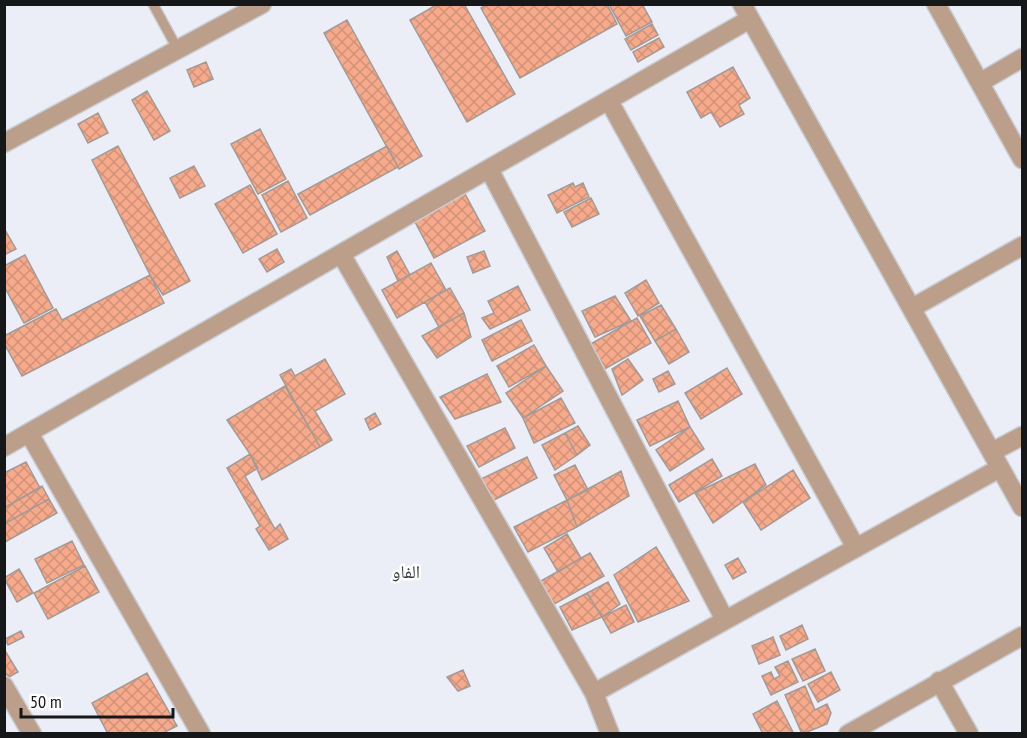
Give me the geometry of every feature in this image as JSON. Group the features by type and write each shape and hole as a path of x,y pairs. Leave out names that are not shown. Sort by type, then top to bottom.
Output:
{"street":[{"path":"4,143 262,4"},
{"path":"936,4 1023,159"},
{"path":"4,447 609,101 746,12 1023,507"},
{"path":"981,82 1023,58"},
{"path":"609,101 856,548"},
{"path":"489,169 725,620"},
{"path":"912,309 1023,246"},
{"path":"341,254 594,693 610,734"},
{"path":"29,433 201,734"},
{"path":"594,693 856,548 996,460 1023,436"},
{"path":"848,734 1023,636"},
{"path":"939,681 969,734"},
{"path":"4,686 32,734"}],"lane":[{"path":"153,4 178,50"}],"building":[{"path":"438,4 464,4 515,94 467,122 410,20"},
{"path":"487,4 607,4 617,24 520,78 481,8"},
{"path":"609,4 642,4 652,22 626,36"},
{"path":"347,20 422,156 399,169 324,33"},
{"path":"652,24 658,35 631,50 625,39"},
{"path":"659,38 664,47 638,62 633,52"},
{"path":"206,62 213,79 194,87 187,70"},
{"path":"733,67 750,98 739,105 744,114 720,127 711,112 701,118 687,92"},
{"path":"147,91 170,131 154,140 132,100"},
{"path":"98,113 108,133 88,143 78,124"},
{"path":"260,129 286,179 258,194 231,144"},
{"path":"118,146 190,281 163,295 150,275 92,160"},
{"path":"387,146 398,167 310,215 298,194"},
{"path":"194,166 205,186 180,198 170,178"},
{"path":"288,181 307,218 281,232 262,195"},
{"path":"573,183 575,187 583,183 589,197 557,213 548,195"},
{"path":"250,185 277,234 243,253 215,204"},
{"path":"464,192 485,231 434,258 414,220"},
{"path":"591,198 599,214 572,227 564,212"},
{"path":"4,228 16,249 4,255"},
{"path":"277,249 284,262 267,272 259,259"},
{"path":"397,251 410,275 398,281 387,257"},
{"path":"484,251 490,266 473,273 467,257"},
{"path":"25,255 53,308 24,323 4,286 4,266"},
{"path":"431,263 446,290 397,318 382,290"},
{"path":"150,275 164,303 22,376 4,343 4,336 56,309 62,320"},
{"path":"646,280 659,303 638,316 625,293"},
{"path":"518,286 530,310 490,329 482,318 494,313 488,301"},
{"path":"450,288 464,313 439,327 425,302"},
{"path":"615,296 631,321 595,337 582,311"},
{"path":"661,305 676,329 655,341 640,316"},
{"path":"464,313 471,337 437,358 422,336"},
{"path":"637,318 651,343 601,371 587,346"},
{"path":"521,320 532,341 492,361 482,340"},
{"path":"676,329 689,352 669,364 655,341"},
{"path":"534,345 546,366 509,387 497,366"},
{"path":"325,359 345,394 315,411 332,440 320,447 280,375 291,369 295,376"},
{"path":"628,359 643,380 622,395 612,369"},
{"path":"546,366 563,391 523,418 506,393"},
{"path":"727,368 742,394 701,419 685,393"},
{"path":"668,371 675,384 659,392 653,379"},
{"path":"487,374 501,402 455,419 440,397"},
{"path":"285,386 320,447 262,480 250,454 227,420"},
{"path":"561,398 575,423 534,443 523,418"},
{"path":"678,401 690,427 650,446 637,420"},
{"path":"375,413 381,424 370,430 365,419"},
{"path":"578,426 590,445 577,455 565,433"},
{"path":"690,427 704,449 670,471 656,450"},
{"path":"505,428 515,448 479,467 467,446"},
{"path":"565,433 577,455 555,470 542,445"},
{"path":"250,454 258,468 245,476 275,529 280,524 288,539 269,550 256,529 260,526 227,468"},
{"path":"527,457 537,478 492,501 477,481"},
{"path":"712,459 722,476 679,502 669,485"},
{"path":"26,462 40,488 4,508 4,473"},
{"path":"755,464 766,485 713,523 695,493"},
{"path":"575,465 588,490 567,500 554,475"},
{"path":"793,470 810,498 761,530 743,502"},
{"path":"621,471 629,496 577,527 567,500"},
{"path":"42,486 49,499 4,524 4,508"},
{"path":"49,499 57,513 5,542 4,524"},
{"path":"567,500 577,527 528,552 514,527"},
{"path":"567,534 581,558 558,572 544,548"},
{"path":"72,541 84,565 47,583 35,559"},
{"path":"656,547 689,601 638,622 614,575"},
{"path":"590,553 604,576 549,607 539,582"},
{"path":"738,558 746,572 733,579 725,565"},
{"path":"85,566 99,592 48,619 34,593"},
{"path":"19,569 33,593 17,602 4,578"},
{"path":"608,582 620,604 602,617 587,593"},
{"path":"587,593 602,617 572,630 560,607"},
{"path":"626,605 634,622 611,633 602,617"},
{"path":"802,625 808,639 786,650 780,636"},
{"path":"21,631 24,637 8,645 5,639"},
{"path":"773,637 780,655 759,664 752,646"},
{"path":"4,649 18,672 9,677 4,671"},
{"path":"815,649 825,671 803,681 792,659"},
{"path":"788,661 798,682 771,695 762,676 771,672 774,679 780,676 775,667"},
{"path":"463,670 470,686 458,691 447,677"},
{"path":"831,672 840,690 818,702 808,684"},
{"path":"147,673 177,726 161,734 108,734 92,703"},
{"path":"805,686 815,710 827,704 831,713 827,724 802,734 785,695"},
{"path":"777,701 793,732 791,734 763,734 753,714"}],"district":[{"name":"الفاو","path":"406,572"}]}
